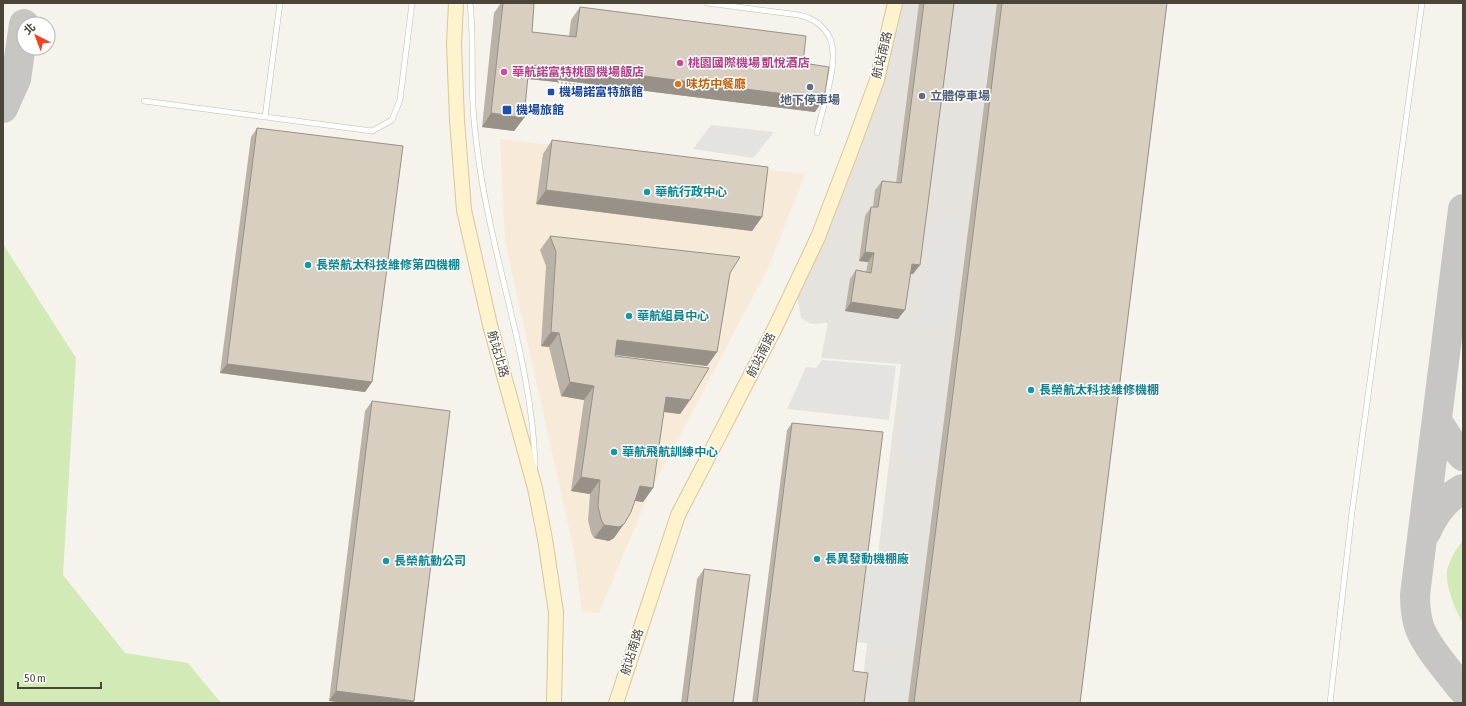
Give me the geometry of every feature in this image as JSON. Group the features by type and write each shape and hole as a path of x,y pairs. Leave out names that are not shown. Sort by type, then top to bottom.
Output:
{"street":[{"name":"航站北路","path":"456,3 454,44 457,120 464,210 490,325 535,488 545,539 556,612 554,703"},
{"name":"航站南路","path":"616,703 678,515 776,326 818,237 877,80 895,3"}],"lane":[{"path":"265,117 280,3"},
{"path":"144,101 372,131 392,120 400,100 412,3"},
{"path":"470,3 472,20 473,106 480,169 491,229 525,377 534,442 535,488"},
{"path":"707,3 808,16 816,21 825,31 832,44 832,58 830,76 817,133"},
{"path":"1330,703 1352,512 1422,3"}],"path":[{"path":"556,82 610,89 609,86"}],"shaded area":[{"name":"長榮航太科技維修機棚","path":"886,3 1166,3 1077,703 860,703 901,364 821,358 828,323 811,324 801,318 797,297 869,101"},
{"path":"958,3 991,3 980,96 947,93"},
{"path":"711,125 774,132 753,158 693,149"},
{"path":"500,139 805,174 768,268 648,496 599,613 582,611 574,551 505,242"},
{"path":"934,213 964,217 948,330 919,326"},
{"path":"822,360 896,366 889,420 787,409 806,367 816,368"},
{"path":"908,397 943,401 936,464 901,460"},
{"path":"865,556 924,564 913,648 855,642"},
{"path":"876,668 911,672 907,703 871,703"}],"green space":[{"path":"3,244 76,358 63,575 125,653 188,663 221,703 3,703"},
{"path":"1463,540 1463,622 1451,597 1447,571 1452,558"}],"building":[{"path":"503,3 534,4 532,32 576,37 580,7 806,36 803,63 829,67 824,99 566,66 566,69 529,65 524,118 491,113"},
{"name":"立體停車場","path":"924,3 954,3 920,265 912,264 905,310 851,302 856,270 871,273 874,253 865,252 871,207 878,207 882,181 901,183"},
{"name":"長榮航太科技維修機棚","path":"1002,3 1167,3 1080,703 914,703"},
{"name":"長榮航太科技維修第四機棚","path":"257,128 403,146 372,382 227,364"},
{"name":"華航行政中心","path":"552,140 768,167 762,217 546,190"},
{"path":"550,236 740,257 730,273 717,352 617,340 615,356 709,368 690,400 666,397 653,488 640,486 631,512 624,524 619,527 604,525 601,519 598,506 600,480 581,477 594,386 570,382 559,333 551,332 556,252"},
{"name":"長榮航勤公司","path":"372,401 450,411 414,701 336,691"},
{"name":"長異發動機棚廠","path":"792,423 883,432 853,671 868,673 864,703 757,703"},
{"path":"704,569 750,575 733,703 687,703"}],"taxiway":[{"path":"3,108 16,79 19,56"},
{"path":"1463,209 1415,595 1418,621 1424,637 1434,653 1463,690"},
{"path":"1437,421 1452,444 1463,456"},
{"path":"1426,532 1445,502 1463,489"}],"place":[{"name":"桃園國際機場 凱悅酒店","path":"680,63"},
{"name":"華航諾富特桃園機場飯店","path":"504,72"},
{"name":"味坊中餐廳","path":"678,84"},
{"name":"地下停車場","path":"810,87"},
{"name":"機場諾富特旅館","path":"551,92"},
{"name":"立體停車場","path":"922,96"},
{"name":"機場旅館","path":"507,110"},
{"name":"華航行政中心","path":"647,192"},
{"name":"長榮航太科技維修第四機棚","path":"308,265"},
{"name":"華航組員中心","path":"629,316"},
{"name":"長榮航太科技維修機棚","path":"1031,390"},
{"name":"華航飛航訓練中心","path":"614,452"},
{"name":"長異發動機棚廠","path":"817,559"},
{"name":"長榮航勤公司","path":"386,561"}]}
